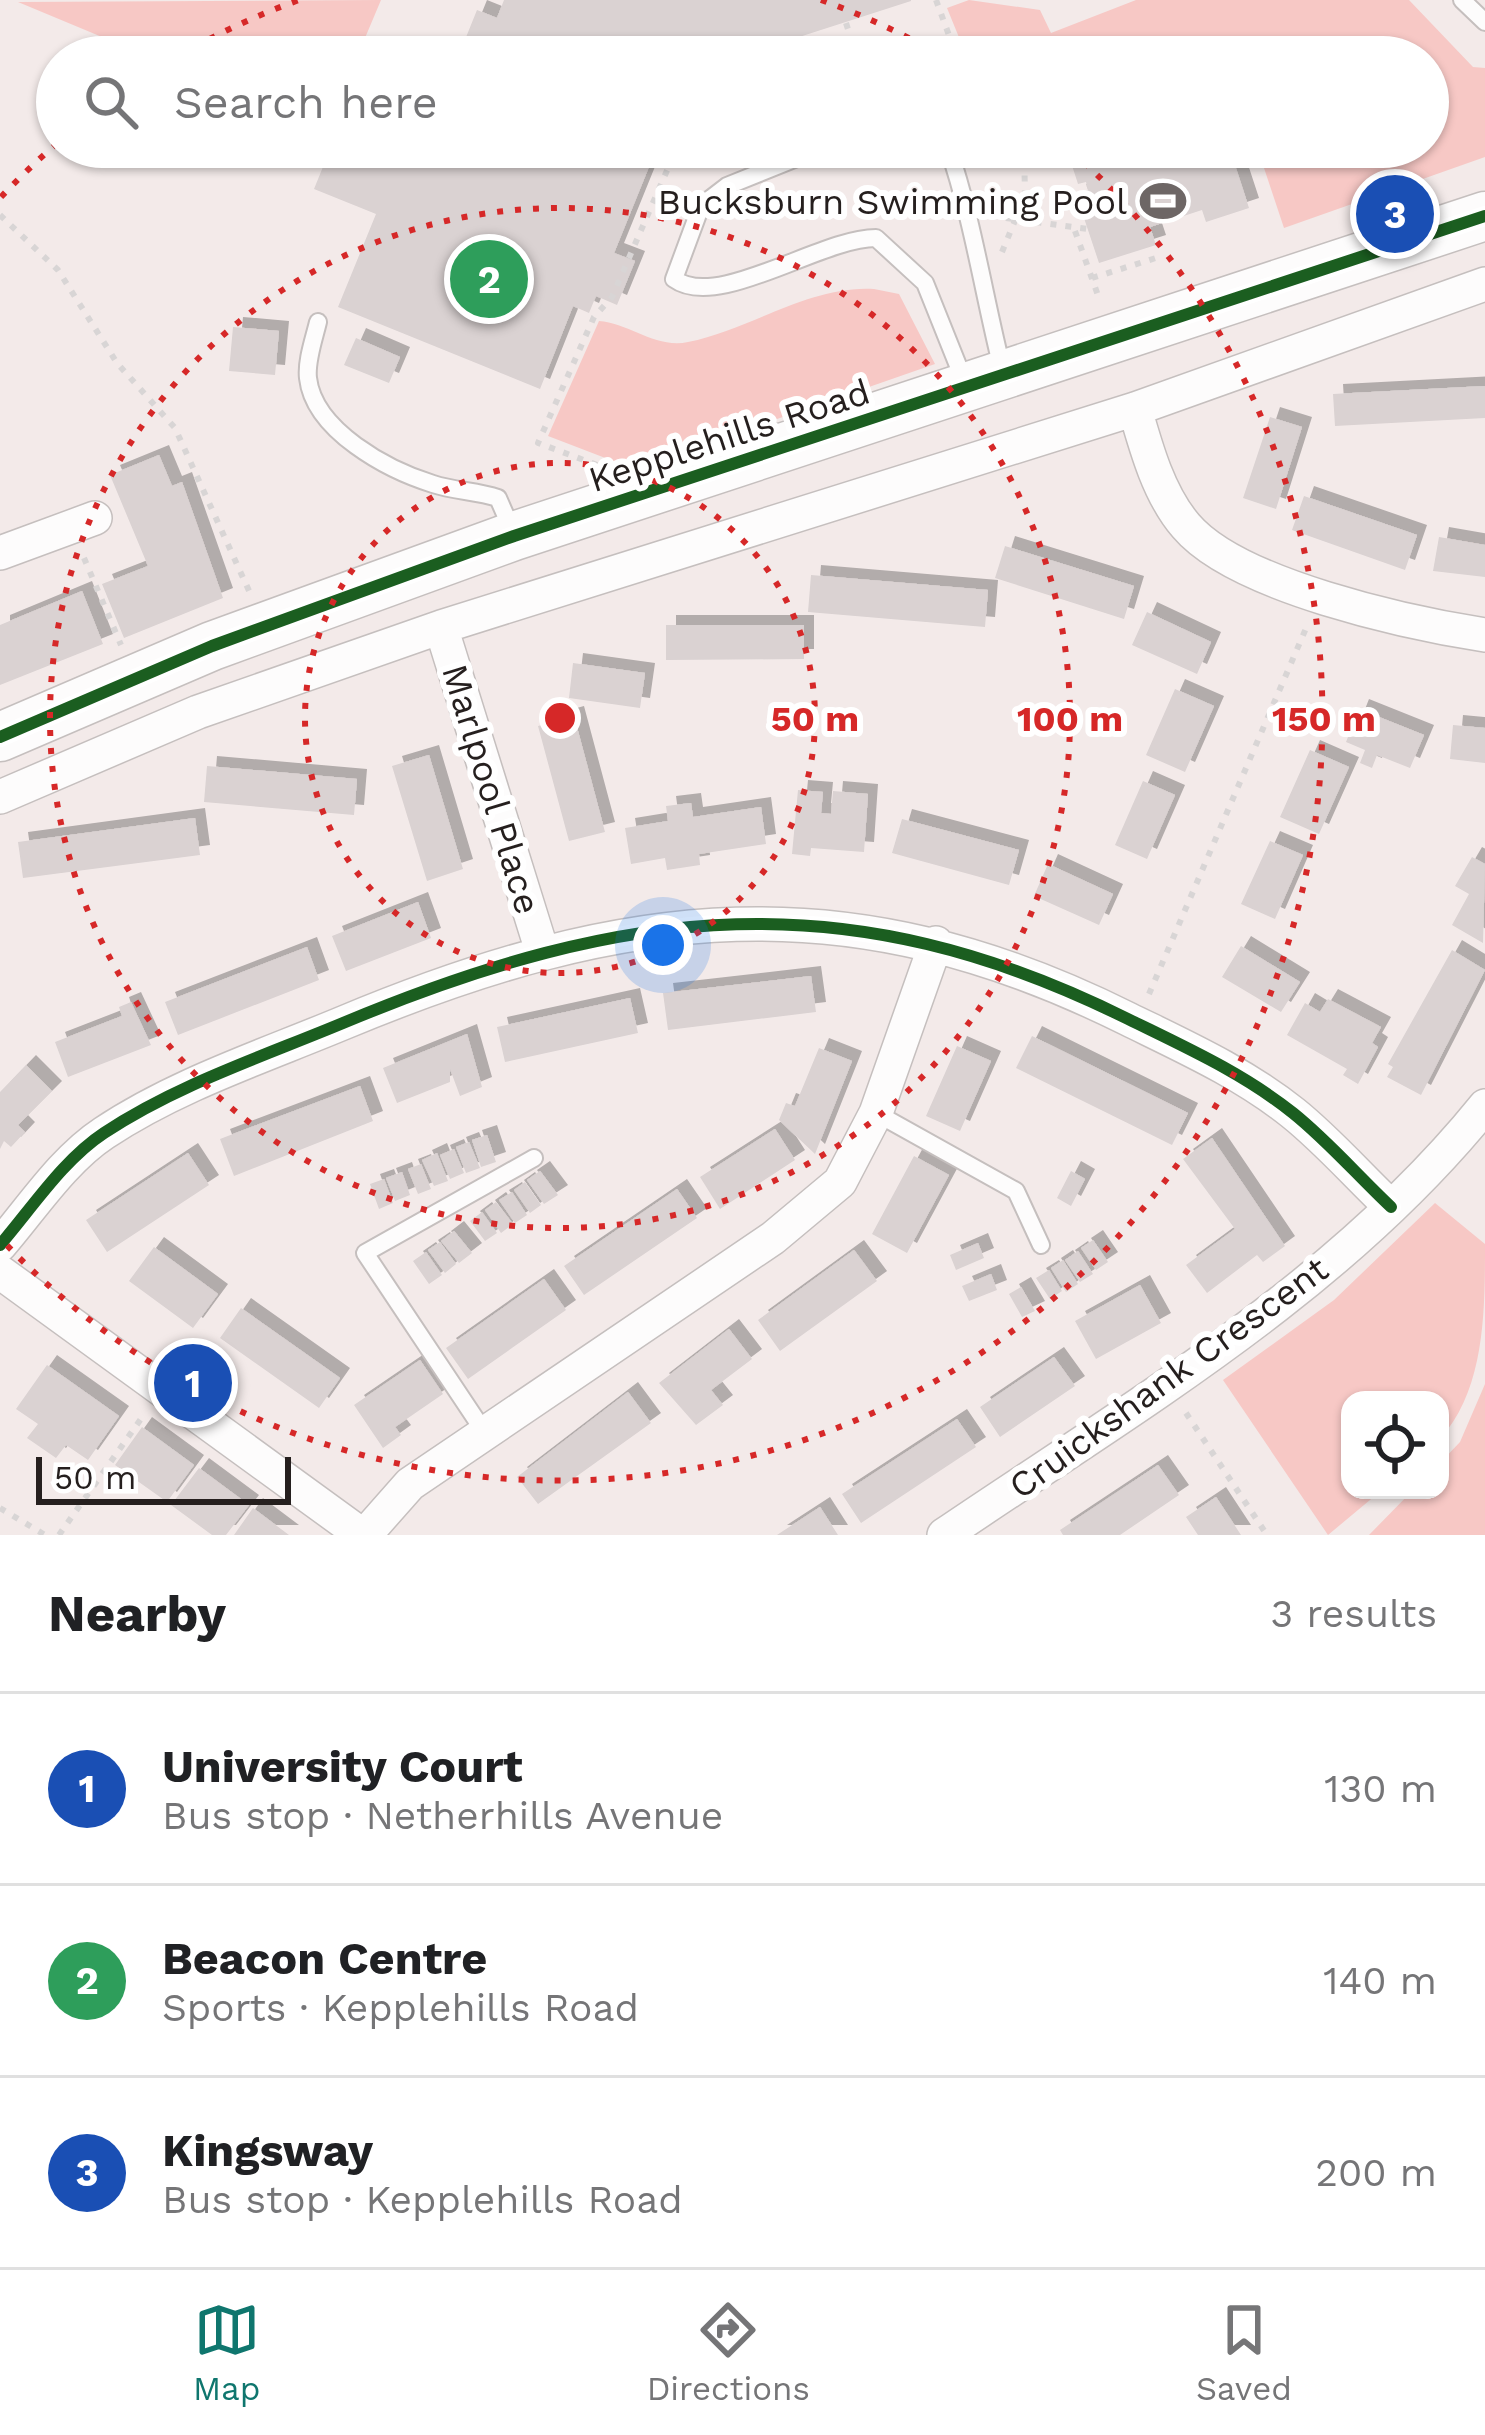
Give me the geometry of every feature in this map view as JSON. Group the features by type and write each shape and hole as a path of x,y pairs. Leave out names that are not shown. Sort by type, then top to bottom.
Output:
{"street":[{"name":"Kepplehills Road","path":"0,736 266,626 514,536 1114,343 1485,216"},
{"path":"0,797 198,712 441,627 1135,409 1485,284"},
{"path":"1135,409 1159,480 1185,525 1234,562 1320,595 1438,628 1485,635"},
{"path":"0,553 83,522"},
{"name":"Marlpool Place","path":"441,627 542,951"},
{"path":"0,1245 58,1175 103,1133 196,1085 424,989 542,951 648,929 746,920 861,928 936,943 1063,987 1262,1090 1321,1137 1391,1207"},
{"path":"0,1272 364,1535 410,1484 809,1212 840,1182 876,1113 936,943"},
{"name":"Cruickshank Crescent","path":"944,1535 1311,1280 1391,1207 1485,1106"}],"lane":[{"path":"1462,0 1485,22"},
{"path":"772,168 728,186 701,206 674,279 688,289 713,289 850,238 876,238 925,284 986,384"},
{"path":"955,168 970,212 986,384"},
{"path":"318,322 307,374 313,399 337,427 397,470 437,486 498,498 514,536"},
{"path":"876,1113 1016,1191 1041,1245"},
{"path":"485,1433 365,1253 534,1158"}],"path":[{"path":"937,0 950,36"},
{"path":"846,23 850,36"},
{"path":"629,498 621,474 538,443 594,317 612,297 668,168"},
{"path":"1003,272 1000,255 1015,221 1027,168"},
{"path":"970,212 1075,231 1088,229"},
{"path":"0,215 58,270 117,363 175,428 266,626"},
{"path":"1075,231 1114,343"},
{"path":"1092,278 1160,257"},
{"path":"83,522 135,679"},
{"path":"1136,1023 1320,595"},
{"path":"1166,1384 1268,1535"},
{"path":"58,1535 163,1388"},
{"path":"0,1508 45,1535"}],"shaded area":[{"path":"381,0 366,36 100,36 18,2"},
{"path":"969,0 1040,10 1051,33 1136,0 1409,0 1443,36 958,36 947,8"},
{"path":"1449,42 1473,67 1485,68 1485,157 1284,228 1264,168 1449,168"},
{"path":"874,289 899,294 935,364 634,469 548,436 599,321 665,342 688,342 826,294"},
{"path":"1435,1203 1485,1244 1479,1348 1466,1397 1449,1427 1449,1391 1341,1391 1341,1499 1371,1499 1328,1535 1223,1380 1334,1300"},
{"path":"1485,1384 1485,1535 1369,1535 1404,1499 1449,1499 1449,1454 1460,1442"}],"building":[{"path":"504,0 911,0 802,36 466,36 477,10 497,18"},
{"path":"322,168 648,168 614,253 635,261 617,305 596,296 589,313 573,306 540,389 338,307 376,214 314,189"},
{"name":"Bucksburn Swimming Pool","path":"1073,168 1236,168 1249,208 1206,222 1202,210 1150,227 1156,245 1099,263 1076,194 1088,190 1086,182 1078,184"},
{"path":"233,327 279,331 275,375 229,371"},
{"path":"356,338 400,357 389,383 344,365"},
{"path":"1485,386 1485,418 1335,426 1333,394"},
{"path":"1270,417 1302,427 1276,509 1243,498"},
{"path":"159,455 172,486 182,482 223,598 124,638 102,584 148,566 110,475"},
{"path":"1304,496 1417,535 1405,570 1292,530"},
{"path":"1439,537 1485,545 1485,577 1433,571"},
{"path":"1005,546 1134,586 1124,619 995,578"},
{"path":"811,575 988,590 985,627 808,612"},
{"path":"82,591 103,644 0,685 0,625"},
{"path":"1147,612 1211,642 1197,674 1132,645"},
{"path":"666,625 804,625 804,659 666,660"},
{"path":"573,663 645,673 640,708 569,698"},
{"path":"1175,689 1214,706 1185,772 1146,755"},
{"path":"1359,709 1424,735 1410,768 1377,755 1372,768 1360,763 1365,750 1346,742"},
{"path":"574,716 605,832 569,841 538,726"},
{"path":"1453,725 1485,728 1485,763 1450,759"},
{"path":"1310,750 1349,767 1319,834 1280,817"},
{"path":"429,755 463,869 427,881 392,766"},
{"path":"207,766 357,779 354,815 204,802"},
{"path":"1143,781 1175,795 1147,859 1115,845"},
{"path":"798,790 823,792 821,813 831,814 833,791 868,794 864,852 811,848 810,856 792,854"},
{"path":"691,803 693,817 761,807 766,844 699,854 700,865 667,870 665,858 631,864 625,828 668,821 666,806"},
{"path":"195,818 200,855 23,878 18,842"},
{"path":"902,819 1019,850 1009,885 892,853"},
{"path":"1270,841 1303,855 1275,919 1241,904"},
{"path":"1472,857 1485,864 1483,943 1452,925 1469,894 1455,886"},
{"path":"1048,864 1113,894 1099,925 1034,896"},
{"path":"418,902 431,938 346,971 332,936"},
{"path":"1241,946 1300,982 1281,1012 1222,977"},
{"path":"307,947 319,980 178,1035 165,1002"},
{"path":"1452,950 1485,970 1421,1095 1387,1077 1393,1067 1388,1064"},
{"path":"811,976 816,1012 668,1030 663,993"},
{"path":"630,998 638,1033 505,1062 497,1027"},
{"path":"1328,999 1381,1027 1372,1043 1378,1047 1358,1084 1343,1075 1347,1069 1287,1035 1305,1003 1320,1012"},
{"path":"131,1002 151,1045 68,1077 55,1042 122,1016 119,1007"},
{"path":"467,1034 482,1087 460,1096 450,1069 450,1082 397,1103 383,1068"},
{"path":"1032,1036 1188,1113 1172,1145 1016,1068"},
{"path":"957,1046 991,1061 960,1131 926,1116"},
{"path":"819,1048 852,1061 815,1154 779,1120 786,1103 795,1106"},
{"path":"26,1065 52,1091 18,1125 25,1132 11,1147 4,1141 0,1149 0,1092"},
{"path":"360,1086 373,1121 234,1176 220,1139"},
{"path":"775,1129 795,1160 720,1209 700,1177"},
{"path":"487,1135 496,1162 481,1167 472,1140"},
{"path":"1212,1138 1285,1246 1263,1262 1257,1255 1207,1293 1186,1265 1235,1229 1183,1159"},
{"path":"469,1142 480,1168 466,1173 456,1147"},
{"path":"454,1149 464,1173 450,1179 440,1155"},
{"path":"188,1153 209,1185 107,1252 86,1220"},
{"path":"437,1153 448,1181 434,1186 422,1160"},
{"path":"914,1156 949,1175 907,1253 872,1234"},
{"path":"421,1164 431,1189 418,1194 408,1169"},
{"path":"540,1171 558,1195 544,1204 527,1180"},
{"path":"1071,1171 1085,1179 1071,1206 1057,1198"},
{"path":"402,1172 410,1195 395,1201 386,1178"},
{"path":"384,1179 393,1203 379,1209 370,1184"},
{"path":"525,1182 541,1205 530,1213 514,1190"},
{"path":"677,1189 697,1218 584,1295 564,1266"},
{"path":"512,1192 527,1215 515,1223 499,1200"},
{"path":"496,1202 513,1224 501,1233 485,1210"},
{"path":"482,1212 497,1233 485,1241 470,1221"},
{"path":"454,1231 472,1253 459,1263 441,1241"},
{"path":"1093,1240 1108,1262 1096,1270 1081,1248"},
{"path":"440,1242 456,1264 445,1273 428,1250"},
{"path":"978,1243 984,1258 956,1270 950,1255"},
{"path":"154,1247 218,1294 193,1328 129,1281"},
{"path":"854,1250 877,1281 780,1351 758,1320"},
{"path":"1078,1251 1093,1274 1080,1282 1065,1260"},
{"path":"426,1252 442,1275 429,1284 413,1261"},
{"path":"1063,1260 1078,1284 1066,1292 1051,1268"},
{"path":"1049,1270 1062,1291 1050,1299 1036,1278"},
{"path":"991,1274 997,1290 969,1301 962,1286"},
{"path":"544,1279 566,1310 468,1379 446,1348"},
{"path":"1140,1285 1161,1323 1096,1359 1075,1321"},
{"path":"1021,1287 1035,1311 1022,1317 1009,1294"},
{"path":"241,1308 340,1378 319,1408 220,1338"},
{"path":"729,1329 752,1359 711,1390 723,1405 696,1425 659,1383"},
{"path":"1054,1357 1075,1386 1000,1437 980,1407"},
{"path":"420,1360 443,1394 395,1427 401,1435 383,1448 354,1405"},
{"path":"47,1365 119,1416 88,1460 66,1445 56,1458 27,1438 38,1424 16,1409"},
{"path":"628,1392 651,1423 538,1504 517,1477"},
{"path":"957,1419 976,1447 861,1523 842,1494"},
{"path":"142,1427 194,1465 167,1502 115,1465"},
{"path":"1158,1465 1179,1495 1120,1535 1063,1535 1060,1530"},
{"path":"199,1468 249,1505 226,1535 212,1535 171,1505"},
{"path":"1216,1497 1241,1535 1198,1535 1186,1517"},
{"path":"820,1507 838,1535 777,1535 783,1531"},
{"path":"253,1508 289,1535 234,1535"}],"cycle path":[{"path":"0,737 212,646 514,536 1485,216"},
{"path":"0,1245 89,1144 161,1100 221,1072 446,983 546,953 642,933 736,924 831,928 927,944 1025,974 1128,1019 1254,1085 1306,1124 1391,1207"}],"place":[{"name":"Bucksburn Swimming Pool","path":"1163,201"},
{"name":"Kingsway","path":"1395,214"},
{"name":"Beacon Centre","path":"489,279"},
{"name":"University Court","path":"193,1383"}]}
